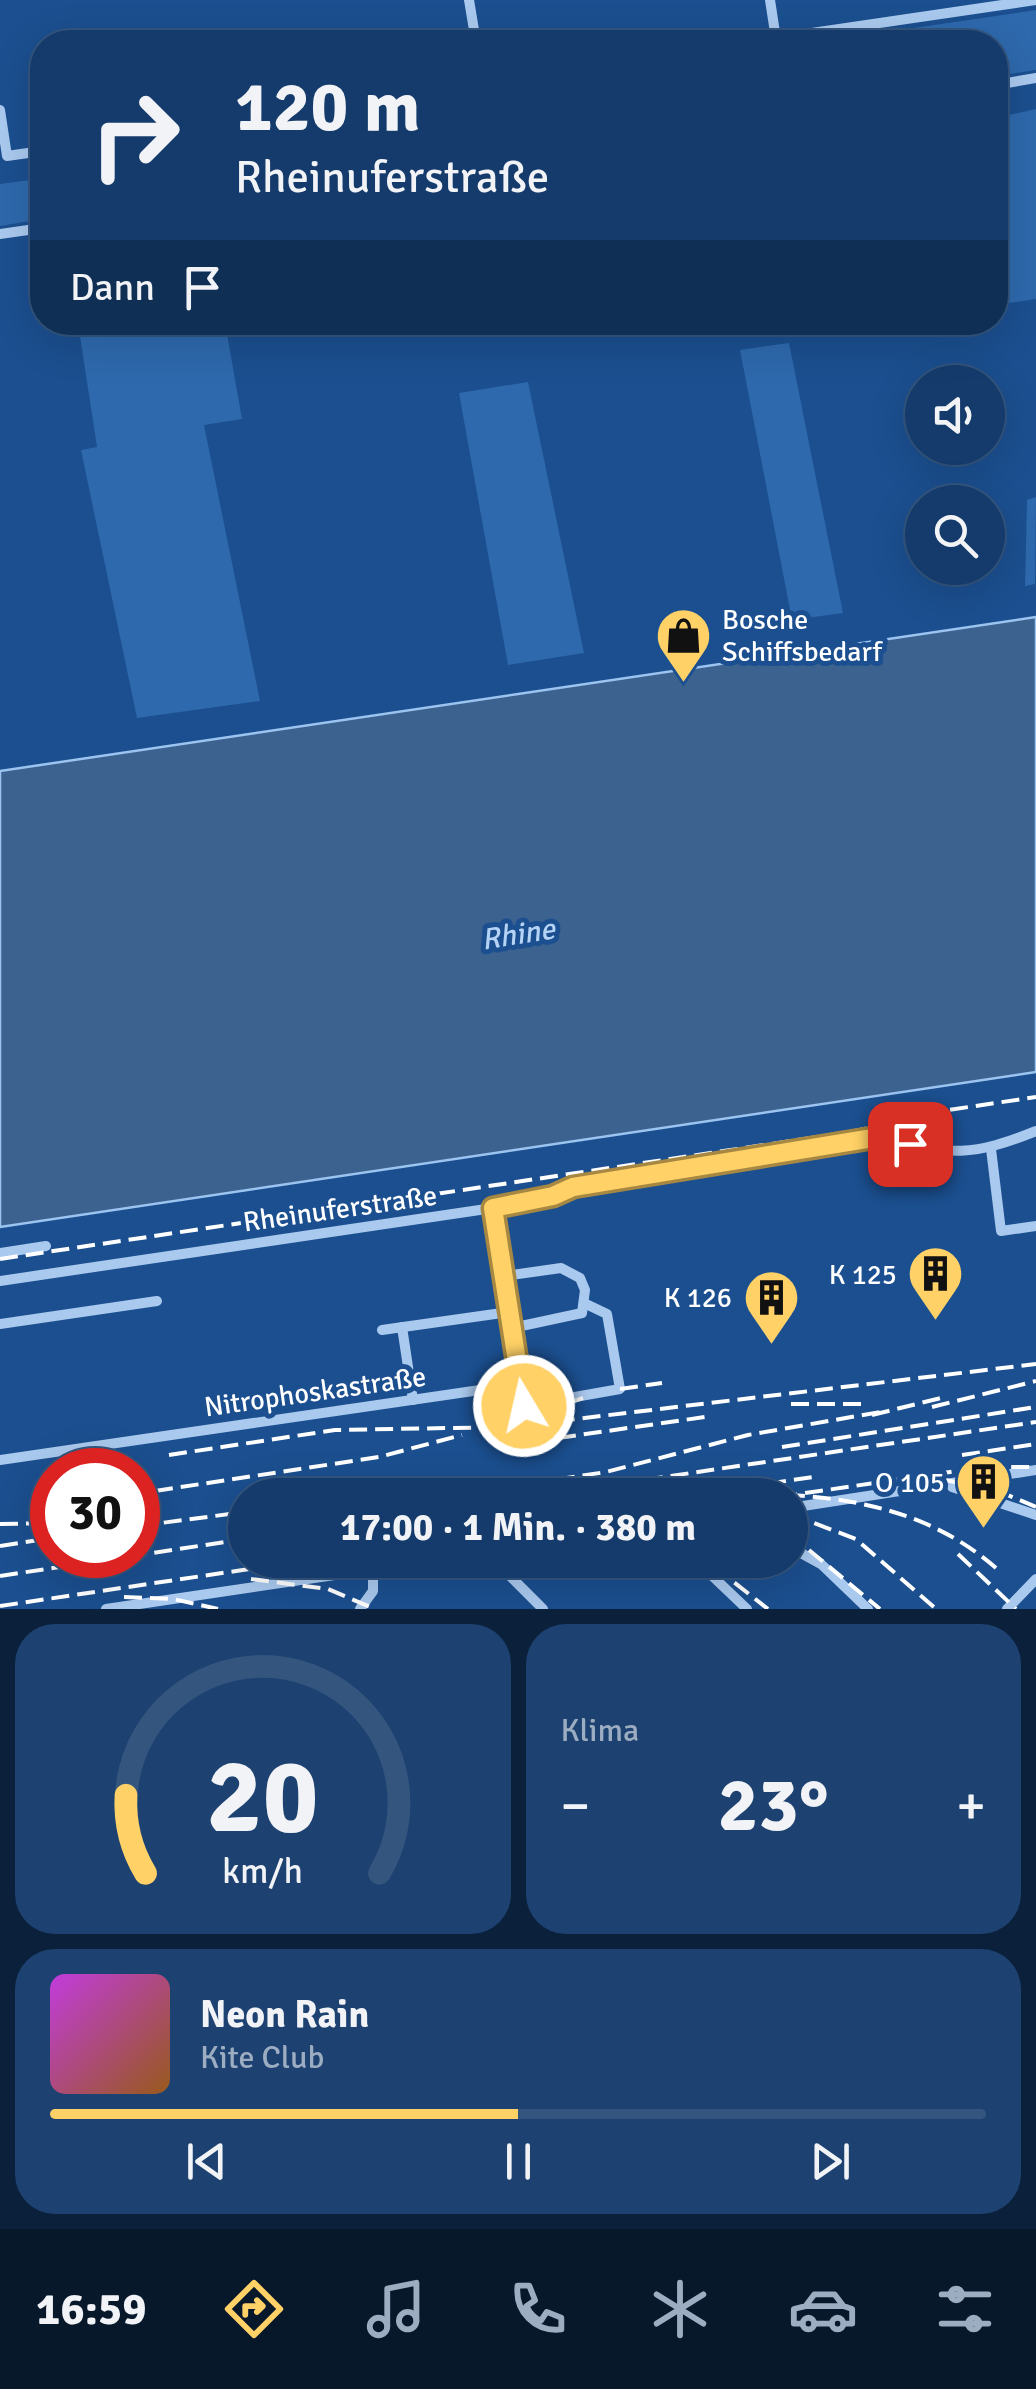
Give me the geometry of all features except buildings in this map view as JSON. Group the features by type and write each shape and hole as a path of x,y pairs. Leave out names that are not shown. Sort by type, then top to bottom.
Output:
{"street":[{"path":"470,0 474,30"},
{"path":"770,0 775,30"},
{"path":"836,30 1036,0"},
{"path":"1008,82 1036,78"},
{"path":"0,110 7,156 30,153"},
{"path":"0,234 30,230"},
{"name":"Rheinuferstraße","path":"0,1281 493,1208 553,1196 573,1187 885,1136 935,1152 991,1149 1036,1132"},
{"path":"991,1149 1001,1230 1036,1226"},
{"path":"493,1208 528,1424"},
{"path":"0,1253 46,1246"},
{"path":"504,1276 552,1268 572,1271 580,1278 586,1304 582,1313 571,1319 512,1328"},
{"path":"0,1324 157,1301"},
{"path":"524,1406 620,1389 607,1314 586,1304"},
{"path":"382,1330 509,1312"},
{"path":"402,1327 413,1400"},
{"name":"Nitrophoskastraße","path":"0,1460 521,1384"},
{"path":"808,1505 1036,1470"},
{"path":"944,1484 1036,1515"},
{"path":"808,1557 821,1564 868,1609"},
{"path":"106,1609 318,1578"},
{"path":"362,1609 373,1590 373,1578"},
{"path":"512,1578 543,1609"},
{"path":"715,1578 748,1609"},
{"path":"1016,1606 1036,1580"}],"shaded area":[{"path":"1036,10 1036,70 1008,74 1008,30 900,30"},
{"path":"1036,109 1036,299 1008,303 1008,115"},
{"path":"30,180 30,221 0,226 0,184"},
{"path":"80,335 227,335 242,419 204,425 260,701 137,718 81,450 97,447"},
{"path":"789,343 843,613 792,620 740,350"},
{"path":"528,382 584,653 508,665 459,393"},
{"path":"1036,497 1035,584 1025,586 1027,500"}],"water":[{"name":"Rhine","path":"1036,617 1036,1072 0,1227 0,771"}],"railway":[{"path":"0,1259 851,1132 942,1111 1036,1097"},
{"path":"169,1455 335,1430 509,1427 1036,1364"},
{"path":"932,1407 1036,1381"},
{"path":"620,1389 662,1383"},
{"path":"872,1415 945,1397"},
{"path":"549,1410 583,1398"},
{"path":"791,1404 866,1404"},
{"path":"782,1447 1036,1407"},
{"path":"566,1478 606,1472 748,1435 886,1411"},
{"path":"558,1438 712,1416"},
{"path":"657,1478 1036,1422"},
{"path":"160,1490 379,1457 462,1435"},
{"path":"962,1455 1036,1444"},
{"path":"996,1568 950,1536 901,1514 848,1501 792,1495 985,1467 1036,1467"},
{"path":"806,1478 813,1477"},
{"path":"945,1480 996,1490 1036,1507"},
{"path":"160,1523 228,1514"},
{"path":"808,1521 856,1539 936,1609"},
{"path":"0,1524 30,1523"},
{"path":"0,1546 30,1541"},
{"path":"0,1576 228,1542"},
{"path":"809,1550 880,1609"},
{"path":"958,1554 1016,1609"},
{"path":"0,1606 228,1572"},
{"path":"729,1578 768,1609"},
{"path":"251,1579 328,1589 375,1609"},
{"path":"124,1597 173,1599 218,1609"}],"place":[{"name":"Bosche Schiffsbedarf","path":"683,684"},
{"name":"K 125","path":"936,1323"},
{"name":"K 126","path":"771,1346"},
{"name":"O 105","path":"984,1531"}],"route":[{"path":"524,1406 493,1208 553,1196 573,1187 885,1136 910,1144"}]}
